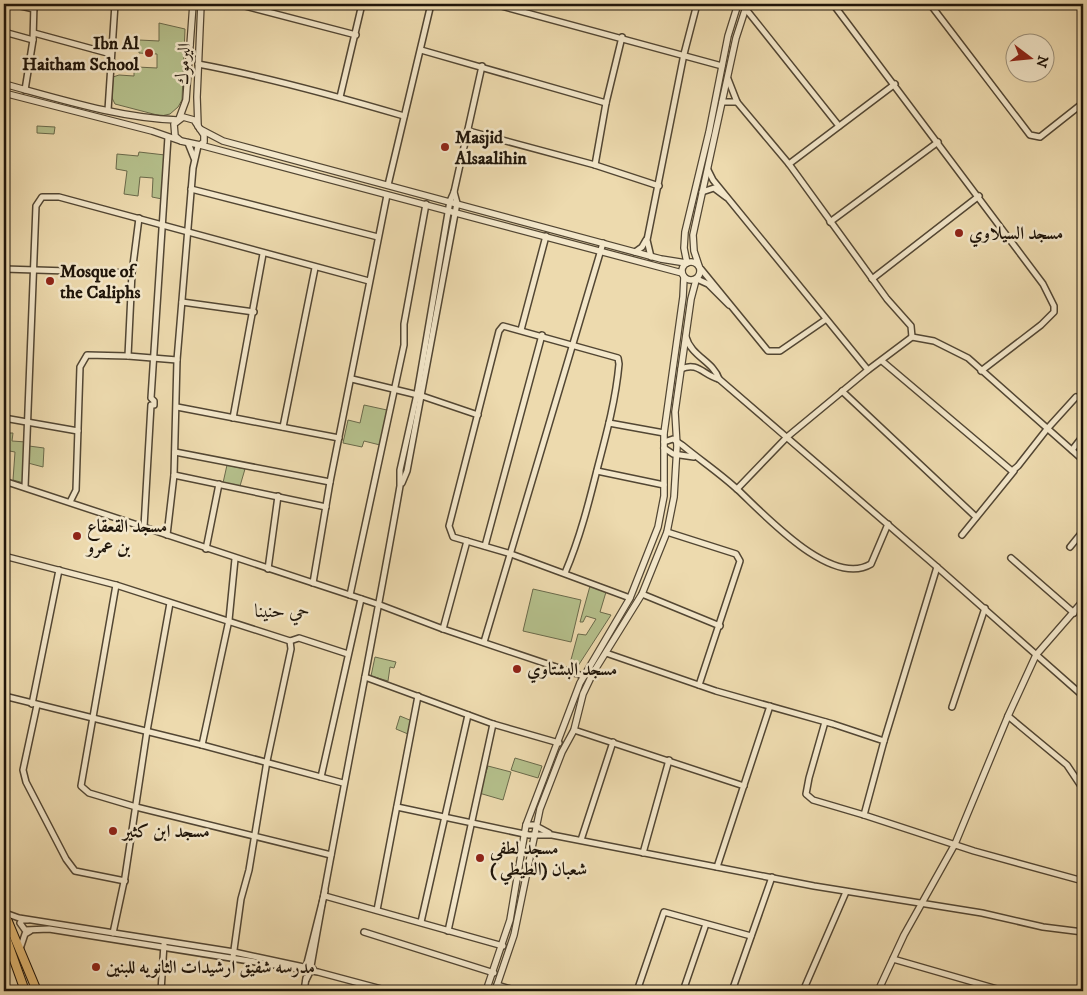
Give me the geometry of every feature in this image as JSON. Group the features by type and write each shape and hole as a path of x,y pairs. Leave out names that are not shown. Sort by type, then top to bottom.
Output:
{"main road":[{"path":"4,912 37,991"},
{"path":"4,936 25,991"}],"street":[{"path":"12,4 34,6 34,40 25,90"},
{"path":"108,110 115,4"},
{"path":"181,141 173,132 186,100 193,4"},
{"name":"اليرموك","path":"199,127 198,64 201,4"},
{"path":"237,4 356,35"},
{"path":"340,97 362,4"},
{"path":"388,185 432,4"},
{"path":"495,4 622,37 722,66"},
{"path":"649,263 651,256 647,249 647,240 684,54 698,4"},
{"path":"486,991 503,946 513,906 526,825 559,743 583,676 630,598 658,527 664,485 664,433 683,297 683,275 686,263 684,248 685,232 722,66 738,4"},
{"path":"833,4 979,196 1043,284 1054,306 1054,312 1041,325 982,371"},
{"path":"930,4 1030,135 1040,137 1083,103"},
{"path":"746,6 838,126"},
{"path":"517,991 496,988 514,934 544,796 573,730 586,687 642,594 667,532 673,508 676,454 675,420 692,292 700,268 694,251 693,235 722,102 746,6"},
{"path":"4,32 34,40"},
{"path":"34,33 111,54"},
{"path":"595,165 606,103 622,37"},
{"path":"421,50 606,103"},
{"path":"198,64 340,97 404,116"},
{"path":"420,395 450,201 454,192 469,131 482,66"},
{"path":"728,79 737,102 788,164 872,278 911,326 912,338"},
{"path":"4,84 108,110 163,120 191,118 205,137 194,158 177,360 174,475 167,535"},
{"path":"788,164 895,84"},
{"path":"4,93 199,146 649,263 683,275 689,281 697,279 708,284 730,306 765,348 772,352 784,349 825,320"},
{"path":"722,102 737,102"},
{"path":"199,127 224,141 635,252 686,263 694,262 725,297 730,306"},
{"path":"469,131 595,165 659,186"},
{"path":"144,527 151,405 154,405 154,401 151,398 153,358 168,137"},
{"path":"830,222 938,142"},
{"path":"188,143 194,158"},
{"path":"708,170 726,196 825,320 868,370"},
{"path":"702,192 714,188 726,196"},
{"path":"192,189 378,237"},
{"path":"304,991 325,893 364,677 380,605 400,486 400,470 420,395 458,203 454,192"},
{"path":"313,583 330,482 352,379 369,281 387,194"},
{"path":"872,278 979,196"},
{"path":"25,487 36,206 42,197 59,197 263,254 369,281"},
{"path":"350,595 404,345 404,322 426,204"},
{"path":"128,356 132,273 139,218"},
{"path":"522,330 546,236"},
{"path":"633,259 635,252 647,240"},
{"path":"484,642 603,243"},
{"path":"233,418 254,312 263,254"},
{"path":"282,427 315,268"},
{"path":"4,269 132,273"},
{"path":"182,302 254,312"},
{"path":"565,573 574,551 609,423 619,370 618,358 542,335 500,327 448,526 452,536 511,554 630,598"},
{"path":"485,546 542,335"},
{"path":"686,337 690,348 717,373 719,379"},
{"path":"737,489 787,437 868,370 912,338 934,341 968,358 1083,460"},
{"path":"70,502 76,490 80,367 84,358 87,355 177,360"},
{"path":"882,361 905,382 1014,470"},
{"path":"681,369 689,366 698,367 719,379 985,608 1083,696"},
{"path":"352,379 420,395 478,415"},
{"path":"842,391 976,517"},
{"path":"962,535 1047,428 1076,396"},
{"path":"177,408 339,438"},
{"path":"4,418 78,431"},
{"path":"609,423 664,433"},
{"path":"1072,450 1083,436"},
{"path":"664,445 670,439 676,441 737,489 778,529 814,556 859,569 871,564 888,524"},
{"path":"664,445 676,454 696,458"},
{"path":"175,452 330,482"},
{"path":"597,471 664,485"},
{"path":"174,475 326,506"},
{"path":"4,481 235,559 380,605 443,629 583,676"},
{"path":"206,549 219,484"},
{"path":"268,569 278,496"},
{"path":"1070,547 1083,531"},
{"path":"667,532 734,554 740,558 720,626 699,685"},
{"path":"443,629 467,541"},
{"path":"4,556 116,585 290,641 299,638 348,654"},
{"path":"1011,558 1074,613"},
{"path":"202,745 229,620 235,559"},
{"path":"864,815 937,567"},
{"path":"59,570 23,770 26,782 66,859 75,871 125,881"},
{"path":"116,585 83,789 136,807 255,838 331,855"},
{"path":"642,594 720,626"},
{"path":"321,777 361,599"},
{"path":"878,991 921,904 955,844 1008,716 1036,655 1083,601"},
{"path":"113,933 125,881 147,732 170,603"},
{"path":"952,707 985,608"},
{"path":"233,955 241,899 255,838 267,762 291,649 290,641"},
{"path":"606,653 699,685 825,722 884,742"},
{"path":"364,677 493,724 559,743"},
{"path":"4,696 34,705 202,745 344,783"},
{"path":"377,910 418,696"},
{"path":"717,867 770,706"},
{"path":"420,922 468,715"},
{"path":"1008,716 1067,765 1083,788"},
{"path":"825,722 806,794 813,800 1083,881"},
{"path":"565,727 570,723 573,730 744,786"},
{"path":"448,931 493,724"},
{"path":"565,727 568,734 573,730"},
{"path":"581,840 612,742"},
{"path":"643,853 669,760"},
{"path":"397,807 534,836 552,835 581,840 846,892 982,913 1043,927 1083,932"},
{"path":"526,825 537,826 552,835"},
{"path":"732,991 772,877"},
{"path":"803,991 846,892"},
{"path":"325,893 503,946"},
{"path":"4,912 28,920"},
{"path":"637,991 663,912 751,936"},
{"path":"165,944 113,933 28,920 22,920 20,925 24,930 30,931 49,929 233,955 308,969 389,991"},
{"path":"683,991 706,924"},
{"path":"20,950 25,934 30,931"},
{"path":"364,932 494,973"},
{"path":"161,991 165,944"},
{"path":"893,959 1004,991"}],"green space":[{"name":"Ibn Al Haitham School","path":"159,23 185,29 182,100 178,107 170,114 161,116 115,104 112,98 113,77 119,75 134,76 134,65 137,67 157,68 157,54 139,53 139,40 159,41"},
{"path":"37,126 55,127 54,134 37,133"},
{"path":"139,152 165,155 162,199 152,197 153,178 140,177 138,196 124,194 127,171 116,169 117,154 138,156"},
{"path":"364,405 387,410 380,445 364,441 362,447 343,443 348,420 360,423"},
{"path":"5,425 9,426 9,433 13,433 12,441 26,442 24,483 13,480 15,452 4,450"},
{"path":"29,446 44,448 43,467 28,463"},
{"path":"227,465 245,469 240,486 223,483"},
{"path":"590,586 606,592 600,612 611,615 576,669 569,667 578,634 586,635 596,619 586,616 583,622 580,622"},
{"path":"533,589 581,600 571,642 523,631"},
{"path":"375,657 396,662 394,668 390,667 388,681 371,676"},
{"path":"400,716 412,721 408,734 396,729"},
{"path":"515,758 542,766 538,778 511,770"},
{"path":"488,766 511,772 503,800 479,793"}],"place":[{"name":"Ibn Al Haitham School","path":"149,53"},
{"name":"Masjid Alsaalihin","path":"445,147"},
{"name":"مسجد السيلاوي","path":"959,233"},
{"name":"Mosque of the Caliphs","path":"50,281"},
{"name":"مسجد القعقاع بن عمرو","path":"77,536"},
{"name":"مسجد البشتاوي","path":"517,669"},
{"name":"مسجد ابن كثير","path":"113,831"},
{"name":"مسجد لطفي شعبان (الطيطي )","path":"480,858"},
{"name":"مدرسه شفيق ارشيدات الثانويه للبنين","path":"96,967"}],"district":[{"name":"حي حنينا","path":"282,610"}]}
